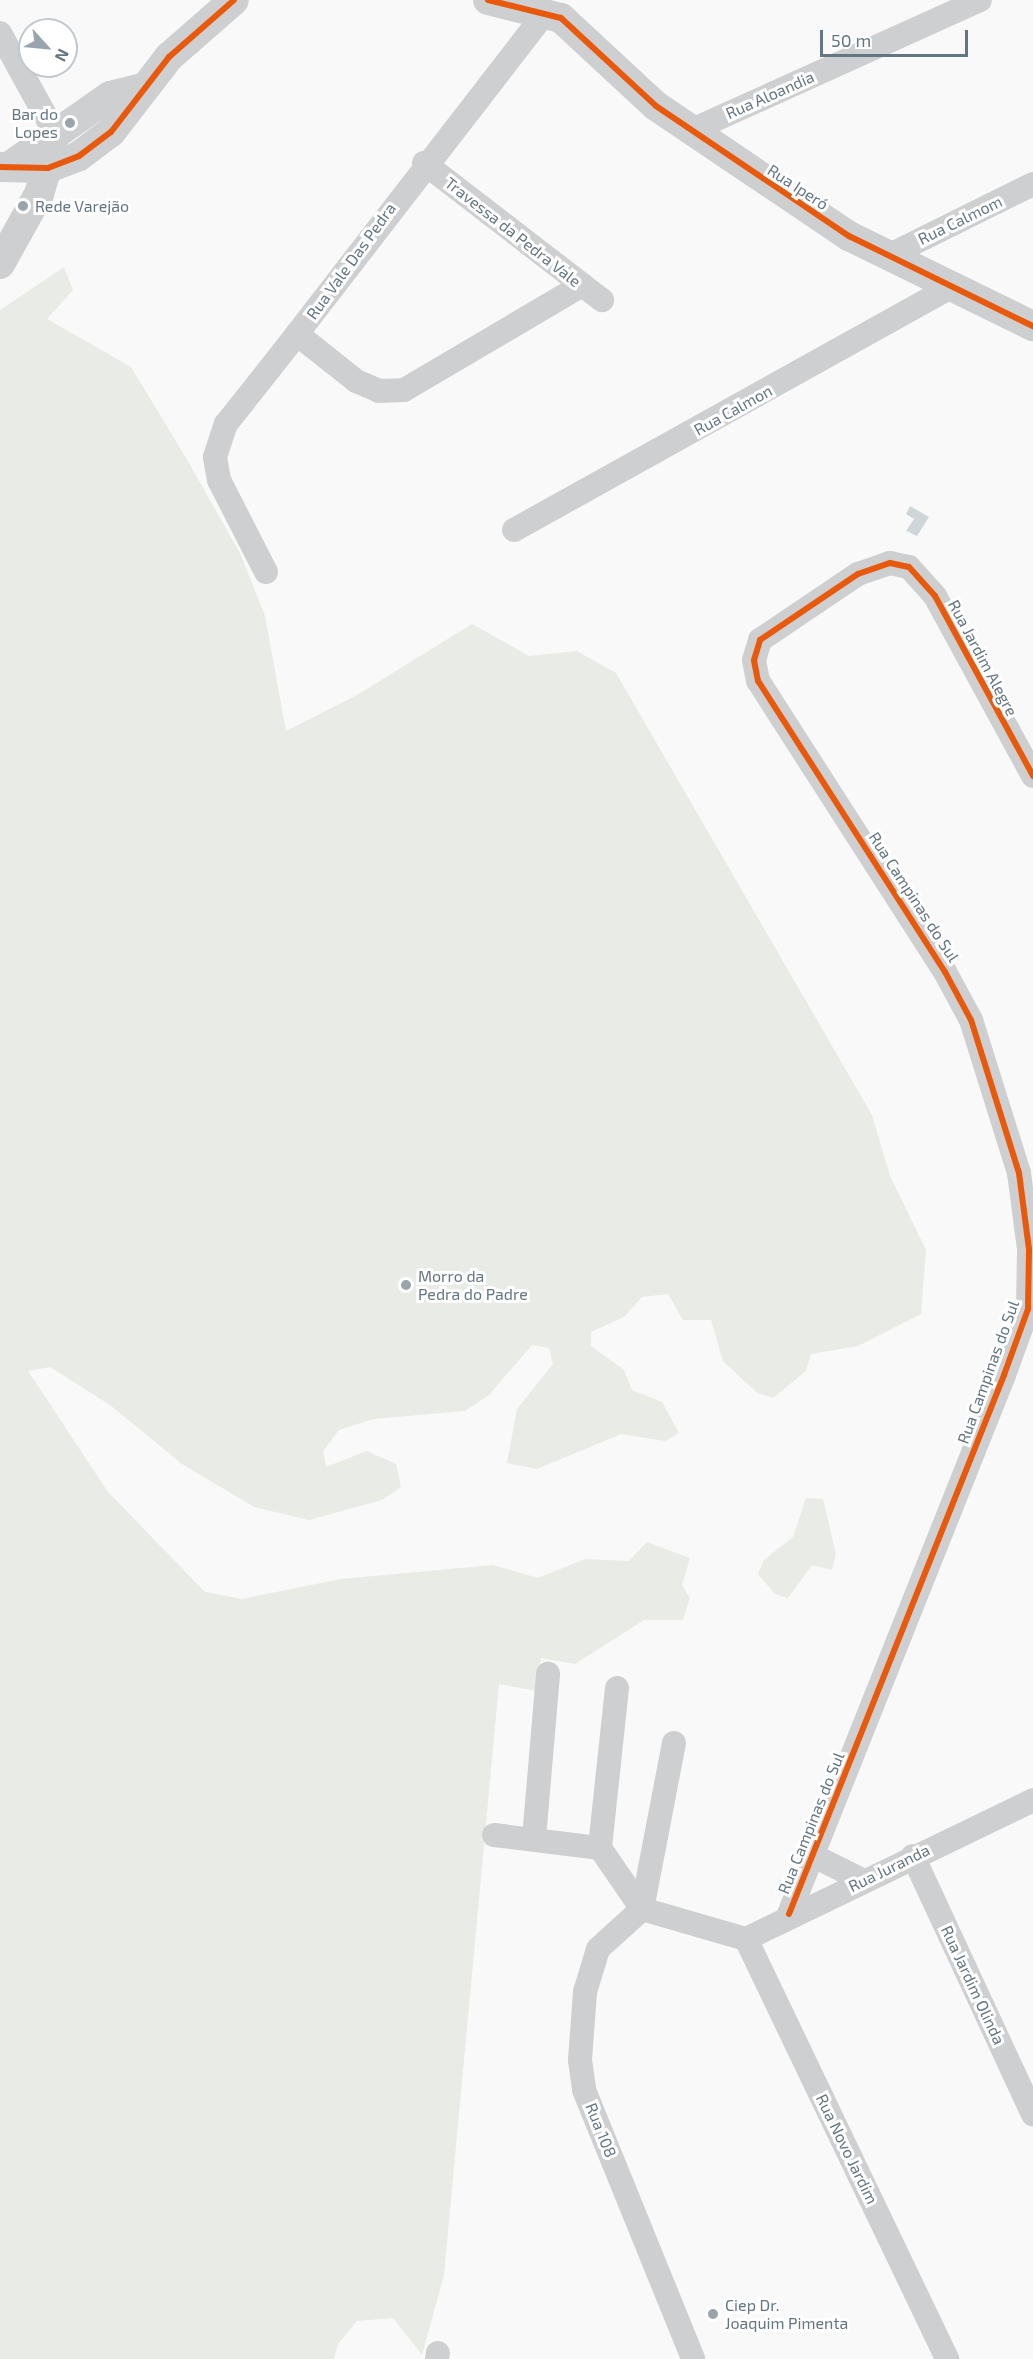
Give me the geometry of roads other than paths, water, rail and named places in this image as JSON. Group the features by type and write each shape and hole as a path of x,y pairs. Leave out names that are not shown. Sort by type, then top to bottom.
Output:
{"street":[{"path":"5,167 48,168 79,156 111,132 141,88 234,0"},
{"name":"Rua Aloandia","path":"690,131 980,0"},
{"name":"Rua Iperó","path":"517,4 575,29 690,131 849,236 1033,326"},
{"name":"Rua Vale Das Pedra","path":"517,4 424,163 297,334 356,381 379,391 404,390 582,285"},
{"path":"0,33 55,133 48,168 30,214 0,264"},
{"path":"5,167 111,96 141,88"},
{"name":"Travessa da Pedra Vale","path":"424,163 602,300"},
{"name":"Rua Calmom","path":"888,256 1033,184"},
{"name":"Rua Calmon","path":"514,530 951,287"},
{"path":"266,572 219,480 215,457 226,424 297,334"},
{"name":"Rua Jardim Alegre","path":"899,563 917,572 930,587 1033,776"},
{"name":"Rua Campinas do Sul","path":"789,1914 1030,1308 1024,1192 982,1047 945,972 754,667 760,639 777,624 858,574 899,563"},
{"path":"534,1838 548,1674"},
{"path":"617,1688 600,1848 642,1909 746,1939"},
{"path":"642,1909 674,1743"},
{"name":"Rua Juranda","path":"746,1939 789,1914 864,1881 1033,1800"},
{"path":"494,1835 534,1838 600,1848"},
{"path":"813,1855 864,1881"},
{"name":"Rua Jardim Olinda","path":"913,1856 1033,2114"},
{"name":"Rua 108","path":"642,1909 598,1949 585,1992 580,2060 584,2090 693,2359"},
{"name":"Rua Novo Jardim","path":"746,1939 947,2359"}],"place":[{"name":"Bar do Lopes","path":"70,123"},
{"name":"Rede Varejão","path":"23,206"},
{"name":"Morro da Pedra do Padre","path":"406,1285"},
{"name":"Ciep Dr. Joaquim Pimenta","path":"713,2314"}]}
